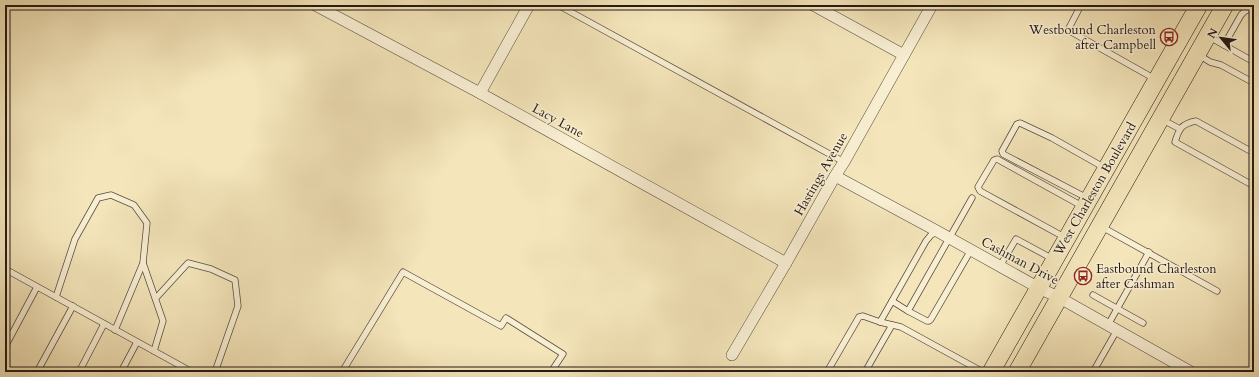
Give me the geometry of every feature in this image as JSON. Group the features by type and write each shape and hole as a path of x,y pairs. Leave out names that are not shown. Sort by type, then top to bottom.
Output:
{"main road":[{"name":"West Charleston Boulevard","path":"991,372 1199,5"},
{"name":"West Charleston Boulevard","path":"1017,372 1225,5"}],"street":[{"name":"Lacy Lane","path":"316,5 480,93 786,263"},
{"path":"480,93 529,5"},
{"path":"813,5 904,55"},
{"name":"Hastings Avenue","path":"732,355 844,162 932,5"},
{"name":"Cashman Drive","path":"835,176 938,231 1039,288 1060,298 1191,372"}],"lane":[{"path":"558,5 844,162"},
{"path":"1081,5 1068,30 1157,80"},
{"path":"1224,45 1241,15 1245,11 1254,8"},
{"path":"1208,36 1254,62"},
{"path":"1197,54 1210,62 1221,65 1254,83"},
{"path":"1161,119 1180,129"},
{"path":"1254,153 1196,121 1187,123 1180,129 1175,142 1254,186"},
{"path":"1087,203 1003,154 1002,151 1013,130 1017,124 1020,123 1052,138 1106,169"},
{"path":"1067,238 980,191 978,187 994,160 997,159 1087,203"},
{"path":"56,297 74,239 98,198 111,195 134,205 147,223 143,263 115,330"},
{"path":"908,311 972,198"},
{"path":"1100,226 1217,291"},
{"path":"880,322 926,241 931,235 938,231"},
{"path":"1000,266 1016,238 1055,260"},
{"path":"892,301 927,321 931,320 971,250"},
{"path":"1093,372 1112,328 1118,309 1149,252"},
{"path":"143,263 163,321 154,351"},
{"path":"156,298 188,263 210,269 234,280 238,306 215,372"},
{"path":"5,269 192,372"},
{"path":"342,372 403,272 501,326 506,318 563,354 551,372"},
{"path":"5,347 37,287"},
{"path":"1093,295 1143,323"},
{"path":"37,372 73,306"},
{"path":"827,372 859,316 901,327 983,372"},
{"path":"79,372 104,324"},
{"path":"865,372 892,325"},
{"path":"121,372 137,342"}],"place":[{"name":"Westbound Charleston after Campbell","path":"1169,37"},
{"name":"Eastbound Charleston after Cashman","path":"1083,276"}]}
